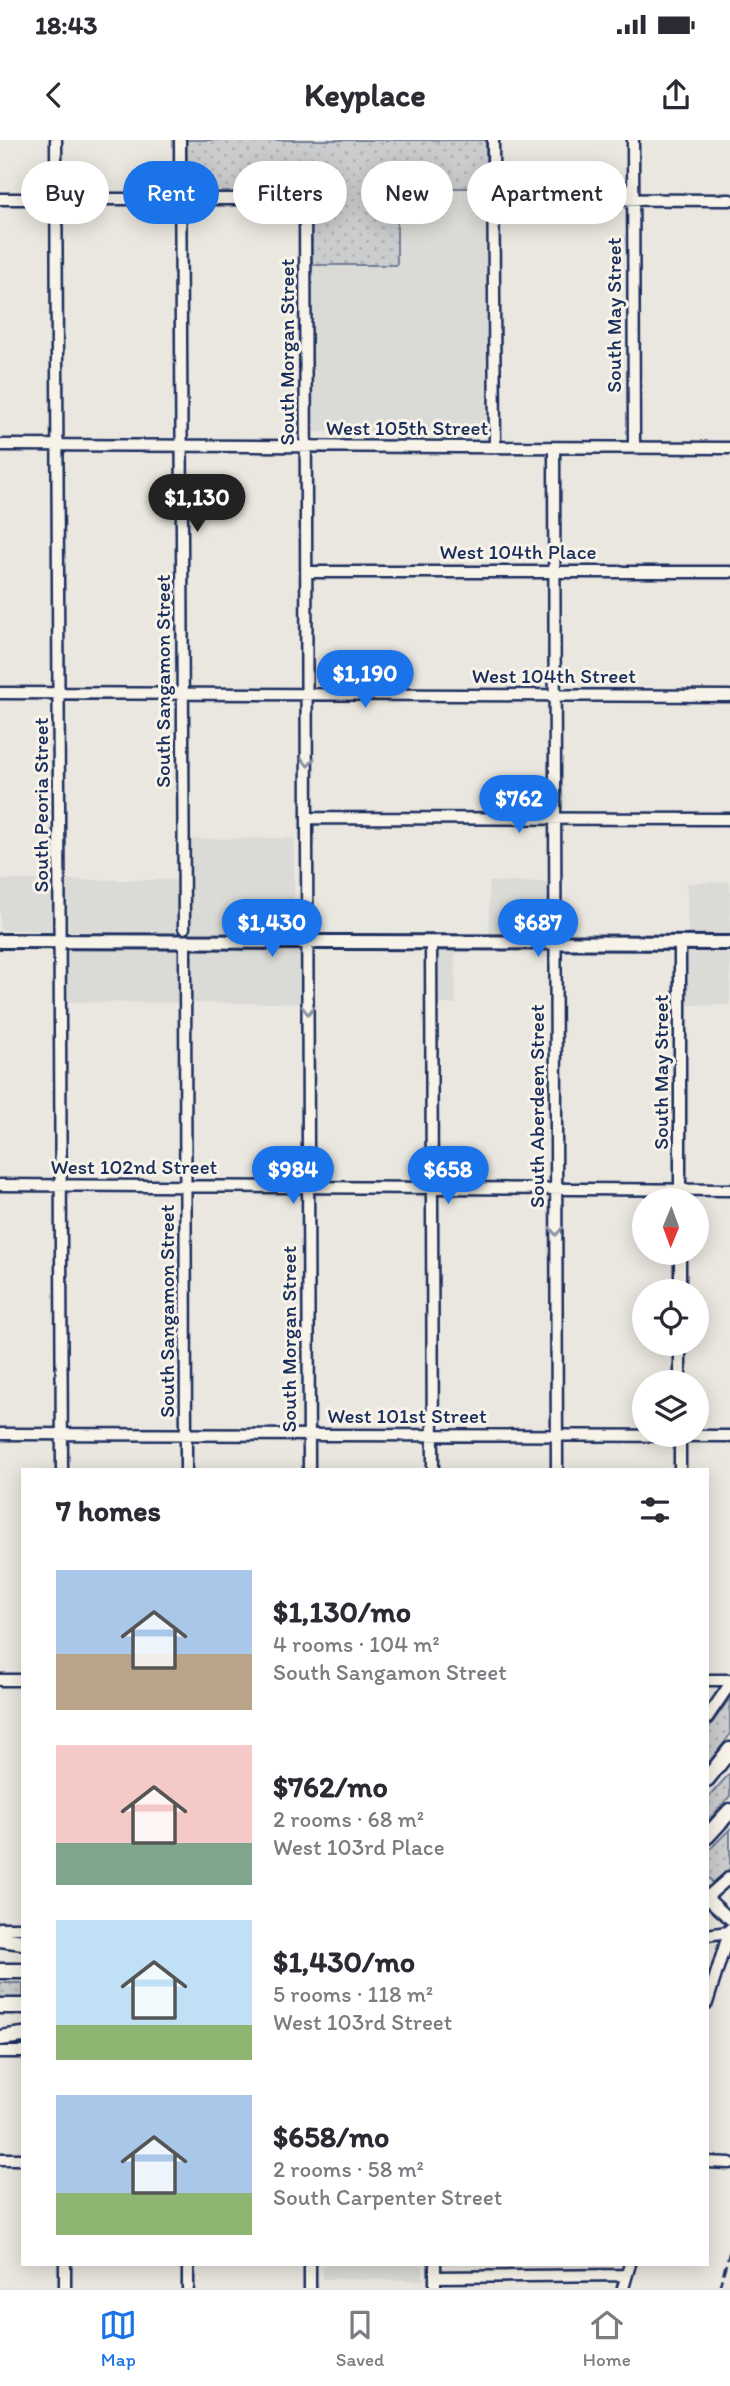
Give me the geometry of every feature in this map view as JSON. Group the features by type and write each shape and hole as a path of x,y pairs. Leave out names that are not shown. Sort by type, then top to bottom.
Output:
{"highway":[{"path":"709,1776 730,1750"},
{"path":"709,1834 730,1811"},
{"path":"0,1939 21,1942"},
{"path":"0,1971 21,1971"},
{"path":"0,2006 21,2006"},
{"path":"0,2038 21,2035"}],"main road":[{"path":"0,942 730,943"}],"street":[{"name":"South Peoria Street","path":"56,140 56,161"},
{"name":"South Sangamon Street","path":"180,140 180,161"},
{"path":"493,140 493,161"},
{"name":"South May Street","path":"633,140 634,448"},
{"path":"0,199 21,199"},
{"name":"South Morgan Street","path":"219,199 305,199 309,1468"},
{"path":"627,199 730,200"},
{"name":"South Peoria Street","path":"56,224 62,1468"},
{"name":"South Sangamon Street","path":"180,224 184,928"},
{"path":"494,224 495,447"},
{"name":"West 105th Street","path":"0,445 730,448"},
{"name":"South Aberdeen Street","path":"554,448 557,1468"},
{"name":"West 104th Place","path":"307,572 730,572"},
{"name":"West 104th Street","path":"0,693 730,696"},
{"path":"308,818 730,819"},
{"name":"South Sangamon Street","path":"185,942 186,1468"},
{"path":"431,942 433,1468"},
{"name":"South May Street","path":"680,943 680,1188"},
{"name":"West 102nd Street","path":"0,1185 556,1189 632,1193"},
{"name":"West 102nd Street","path":"709,1192 730,1189"},
{"name":"West 101st Street","path":"0,1434 632,1435"},
{"name":"West 101st Street","path":"709,1436 730,1436"},
{"path":"680,1447 680,1468"},
{"path":"0,1680 21,1680"},
{"path":"709,1680 730,1682 709,1715"},
{"path":"709,1895 730,1877"},
{"path":"709,1899 730,1919"},
{"path":"0,1928 21,1928"},
{"path":"709,1935 729,1931 709,1996"},
{"path":"0,2052 21,2052"},
{"path":"0,2159 21,2159"},
{"path":"709,2162 730,2162"},
{"path":"65,2266 65,2288"},
{"path":"188,2266 188,2288"},
{"path":"310,2266 310,2288"},
{"path":"435,2266 435,2288"},
{"path":"623,2288 629,2266"},
{"path":"435,2277 626,2275"}],"shaded area":[{"path":"186,140 486,140 486,161 467,161 467,188 453,188 453,161 361,161 361,224 397,224 397,265 312,265 311,224 347,224 347,161 233,161 233,193 219,193 219,161 186,161"},
{"path":"453,188 467,188 467,224 486,224 487,431 313,432 312,266 397,265 397,224 453,224"},
{"path":"294,838 294,933 0,930 0,880 190,880 191,839"},
{"path":"489,882 554,882 554,934 489,934"},
{"path":"730,882 730,935 688,935 687,883"},
{"path":"66,949 180,949 181,1003 68,1002"},
{"path":"191,949 303,950 303,1003 190,1003"},
{"path":"437,951 455,951 456,1004 438,1004"},
{"path":"685,952 730,953 730,1005 685,1005"},
{"path":"730,1698 730,1735 709,1762 709,1727"},
{"path":"730,1773 730,1796 709,1820 709,1797"},
{"path":"730,1829 730,1868 714,1884 709,1878 709,1850"},
{"path":"0,1983 21,1983 21,1999 0,1999"},
{"path":"323,2266 423,2266 423,2280 323,2279"}],"railway":[{"path":"719,2288 730,2250"}]}
